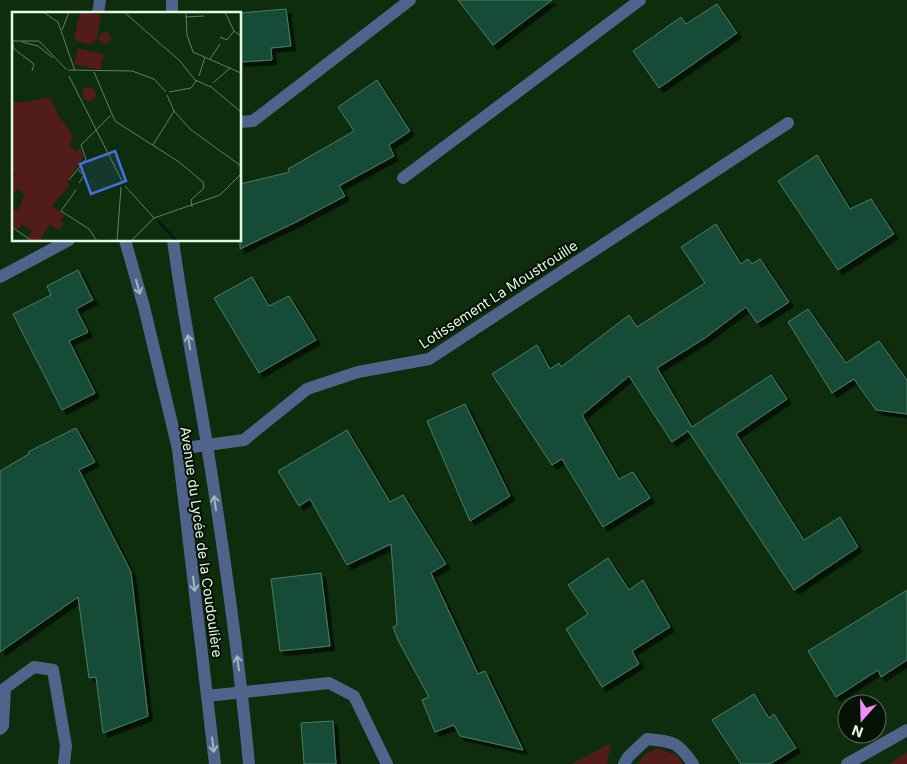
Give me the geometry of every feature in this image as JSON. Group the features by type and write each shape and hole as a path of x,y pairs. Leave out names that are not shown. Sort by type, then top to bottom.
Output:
{"street":[{"path":"241,122 252,121 410,0"},
{"path":"402,178 640,0"},
{"name":"Lotissement La Moustrouille","path":"178,449 244,440 307,388 358,372 429,359 788,123"},
{"path":"0,277 67,241"},
{"name":"Avenue du Lycée de la Coudoulière","path":"125,241 144,307 178,449 215,764"},
{"name":"Avenue du Lycée de la Coudoulière","path":"173,241 181,299 207,446 242,692 249,764"},
{"path":"0,728 2,726 5,688 34,667 53,670 66,746 64,764"},
{"path":"207,696 329,683 354,696 387,764"},
{"path":"847,764 907,730"},
{"path":"624,764 628,757 647,739 671,741 684,751 693,764"}],"shaded area":[{"path":"611,743 607,764 571,764"},
{"path":"658,748 678,756 683,764 638,764 644,755"},
{"path":"907,752 907,764 889,764"}],"building":[{"path":"458,0 552,0 493,45"},
{"path":"717,4 737,33 659,88 633,51 681,17 686,24"},
{"path":"286,9 291,46 271,48 272,60 241,62 241,13"},
{"path":"377,80 410,131 389,145 394,156 339,186 345,196 240,249 241,184 290,172 288,169 354,131 338,107"},
{"path":"817,155 850,209 871,199 894,234 838,270 778,181"},
{"path":"716,224 741,264 748,259 752,264 760,259 789,302 757,323 746,307 705,338 657,368 692,427 771,375 787,399 736,434 804,540 840,517 858,547 794,590 688,431 672,442 629,376 582,415 619,479 633,472 650,498 603,527 562,459 552,465 492,374 537,345 550,369 559,363 561,367 629,315 637,327 705,283 681,247"},
{"path":"78,270 93,300 76,309 88,332 69,341 95,393 62,410 13,314 51,295 47,286"},
{"path":"252,277 269,306 289,296 316,340 259,373 214,298"},
{"path":"808,309 846,363 879,341 907,380 907,414 876,410 854,379 832,393 788,322"},
{"path":"465,404 510,496 470,521 427,421"},
{"path":"76,428 95,462 79,470 131,572 148,716 103,733 96,677 89,678 78,597 0,652 0,471 29,454 28,452"},
{"path":"347,430 390,502 403,495 446,564 431,573 478,674 485,671 523,750 460,736 454,725 435,732 422,700 429,697 393,627 397,625 391,544 347,565 310,499 299,506 278,471"},
{"path":"608,558 629,590 643,580 670,627 632,651 639,664 602,687 566,629 588,614 568,585"},
{"path":"321,573 330,646 280,651 271,579"},
{"path":"907,590 907,660 881,677 878,670 841,694 837,694 836,697 808,651"},
{"path":"754,694 769,718 774,714 796,748 770,764 741,764 712,720"},
{"path":"333,721 336,764 304,764 301,723"}]}
